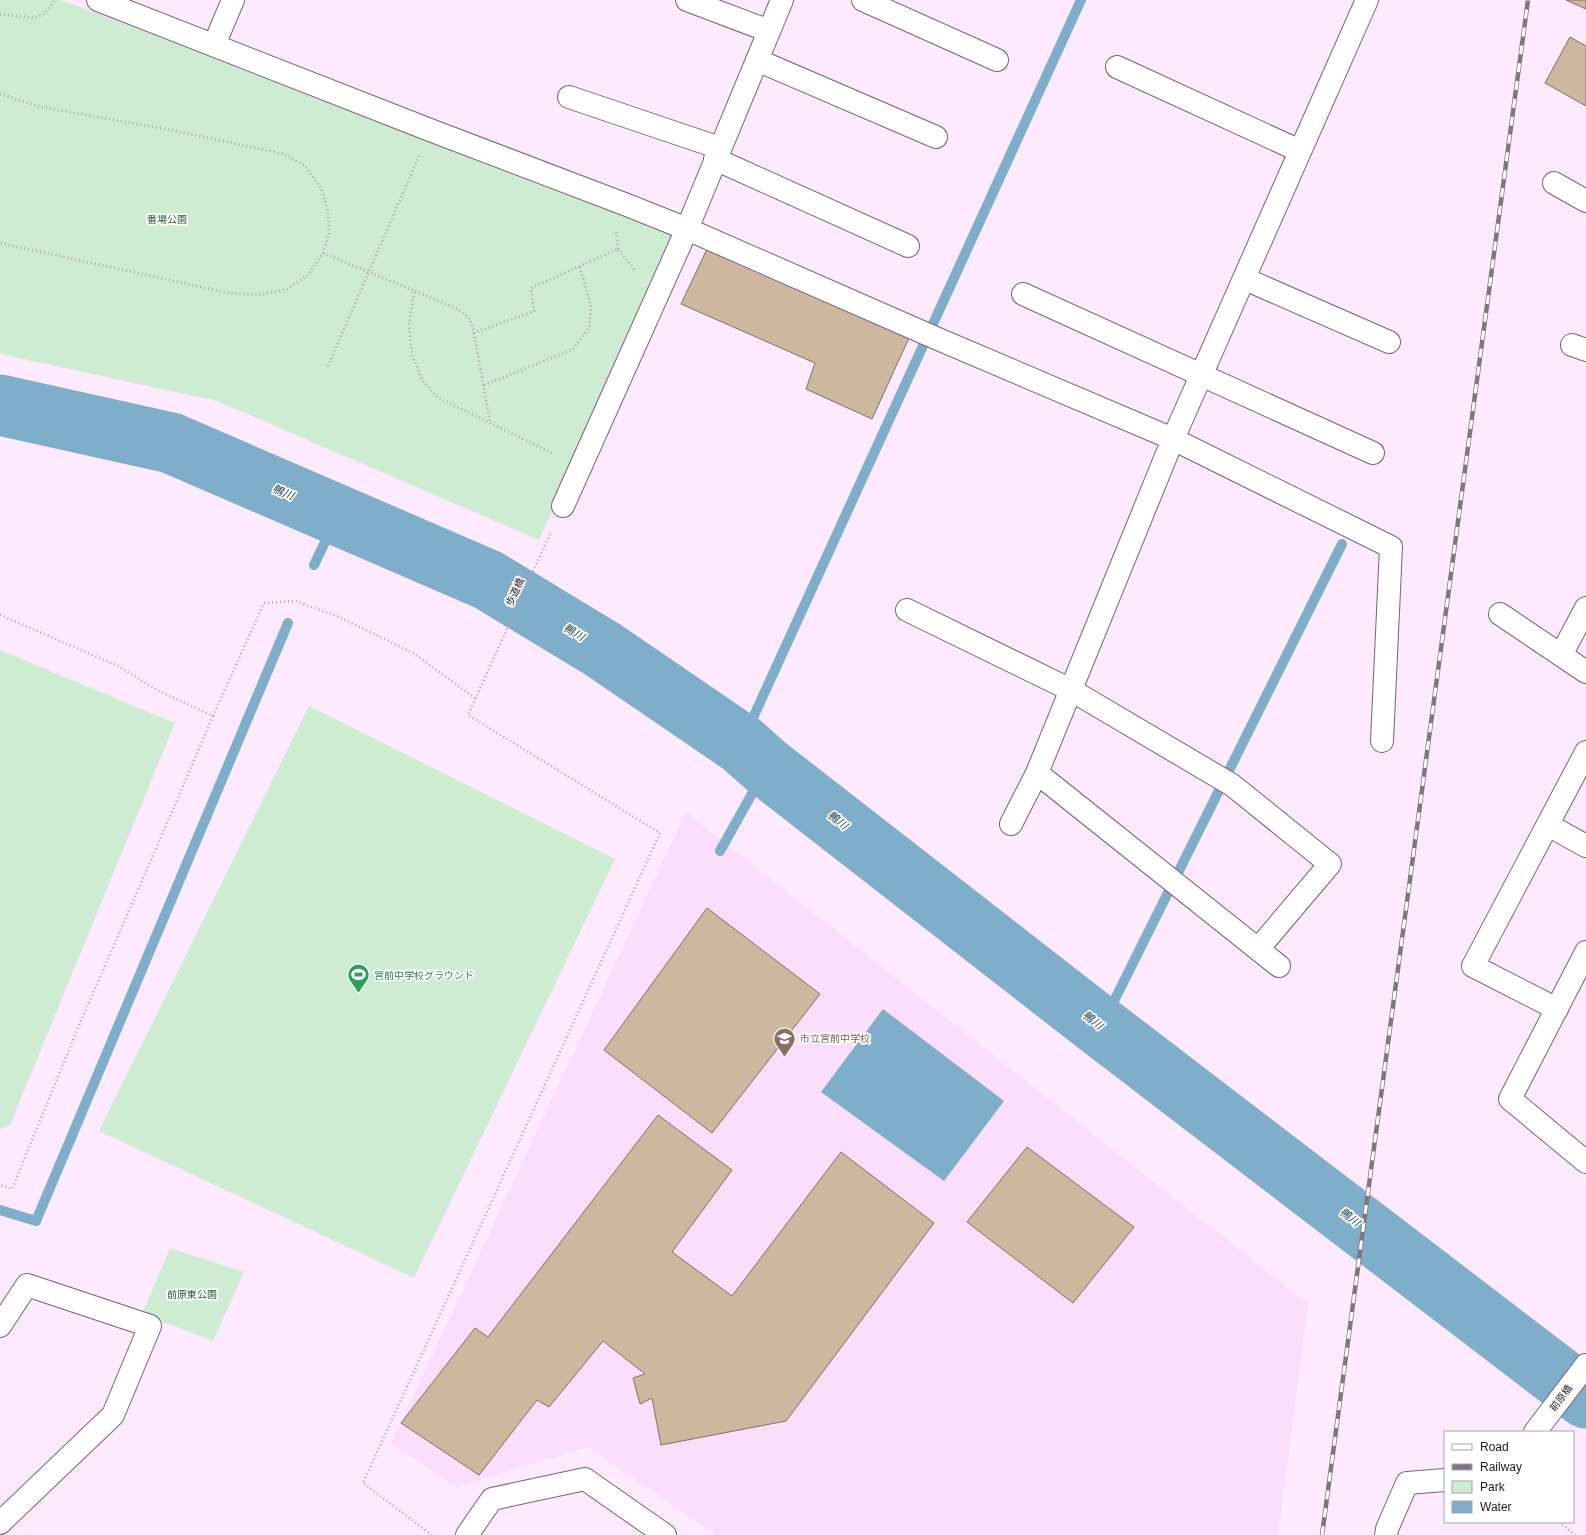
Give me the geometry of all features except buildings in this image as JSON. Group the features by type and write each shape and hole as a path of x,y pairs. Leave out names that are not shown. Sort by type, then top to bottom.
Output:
{"street":[{"path":"98,0 687,229 928,335 1173,439 1391,548 1382,742"},
{"path":"214,45 233,0"},
{"path":"687,0 769,31"},
{"path":"563,506 687,229 782,0"},
{"path":"863,0 997,60"},
{"path":"1011,824 1037,773 1173,439 1367,0"},
{"path":"757,60 936,137"},
{"path":"1117,67 1300,151"},
{"path":"569,97 718,154 908,246"},
{"path":"1554,183 1586,201"},
{"path":"1245,279 1389,342"},
{"path":"1023,294 1373,453"},
{"path":"1561,655 1586,608"},
{"path":"907,610 1071,690 1232,785 1330,864 1258,949"},
{"path":"1500,614 1586,672"},
{"path":"1557,1009 1473,966 1586,752"},
{"path":"1037,773 1279,966"},
{"path":"1548,825 1586,846"},
{"path":"1586,952 1510,1099 1586,1162"},
{"path":"0,1326 26,1285 150,1326 113,1415 0,1523"},
{"name":"前原橋","path":"1536,1431 1586,1365"},
{"path":"467,1535 492,1499 585,1479 665,1535"},
{"path":"1386,1535 1387,1529 1407,1483 1444,1480"}],"path":[{"path":"0,14 35,18 45,14 55,0"},
{"path":"0,94 41,107 166,129 284,154 305,166 321,188 328,211 328,234 323,253 308,275 287,289 259,295 229,293 0,243"},
{"path":"328,366 370,272 430,130"},
{"path":"474,333 534,310 531,288 618,249 635,271 663,281"},
{"path":"323,253 458,309 470,319 474,333 490,423"},
{"path":"484,385 572,350 589,328 591,307 580,267"},
{"path":"414,292 409,324 412,354 422,380 437,397 581,467"},
{"name":"歩道橋","path":"432,1535 363,1483 660,833 468,715 563,506"},
{"path":"0,1185 12,1189 80,1023 176,805 213,716 264,603 295,601 337,616 413,653 475,698"},
{"path":"0,615 118,666 159,691 213,716"},
{"path":"1560,1523 1575,1535"}],"shaded area":[{"name":"市立宮前中学校","path":"686,812 1308,1304 1278,1535 716,1535 588,1447 456,1487 391,1444"}],"green space":[{"name":"番場公園","path":"0,0 61,0 677,233 539,540 217,401 0,354"},
{"path":"0,650 175,723 10,1125 0,1129"},
{"name":"宮前中学校グラウンド","path":"309,706 615,859 414,1278 99,1131"},
{"name":"前原東公園","path":"170,1248 244,1272 213,1341 142,1314"}],"water":[{"path":"883,1009 1004,1101 944,1181 821,1092"}],"waterway":[{"path":"741,744 1081,0"},
{"name":"鴨川","path":"0,405 171,443 488,580 602,649 741,744 767,767 1101,1027 1586,1398"},
{"path":"314,565 338,515"},
{"path":"1101,1027 1342,544"},
{"path":"0,1210 36,1221 288,623"},
{"path":"720,851 767,767"}],"railway":[{"path":"1322,1535 1528,0"}],"place":[{"name":"宮前中学校グラウンド","path":"358,994"},
{"name":"市立宮前中学校","path":"784,1058"}]}
